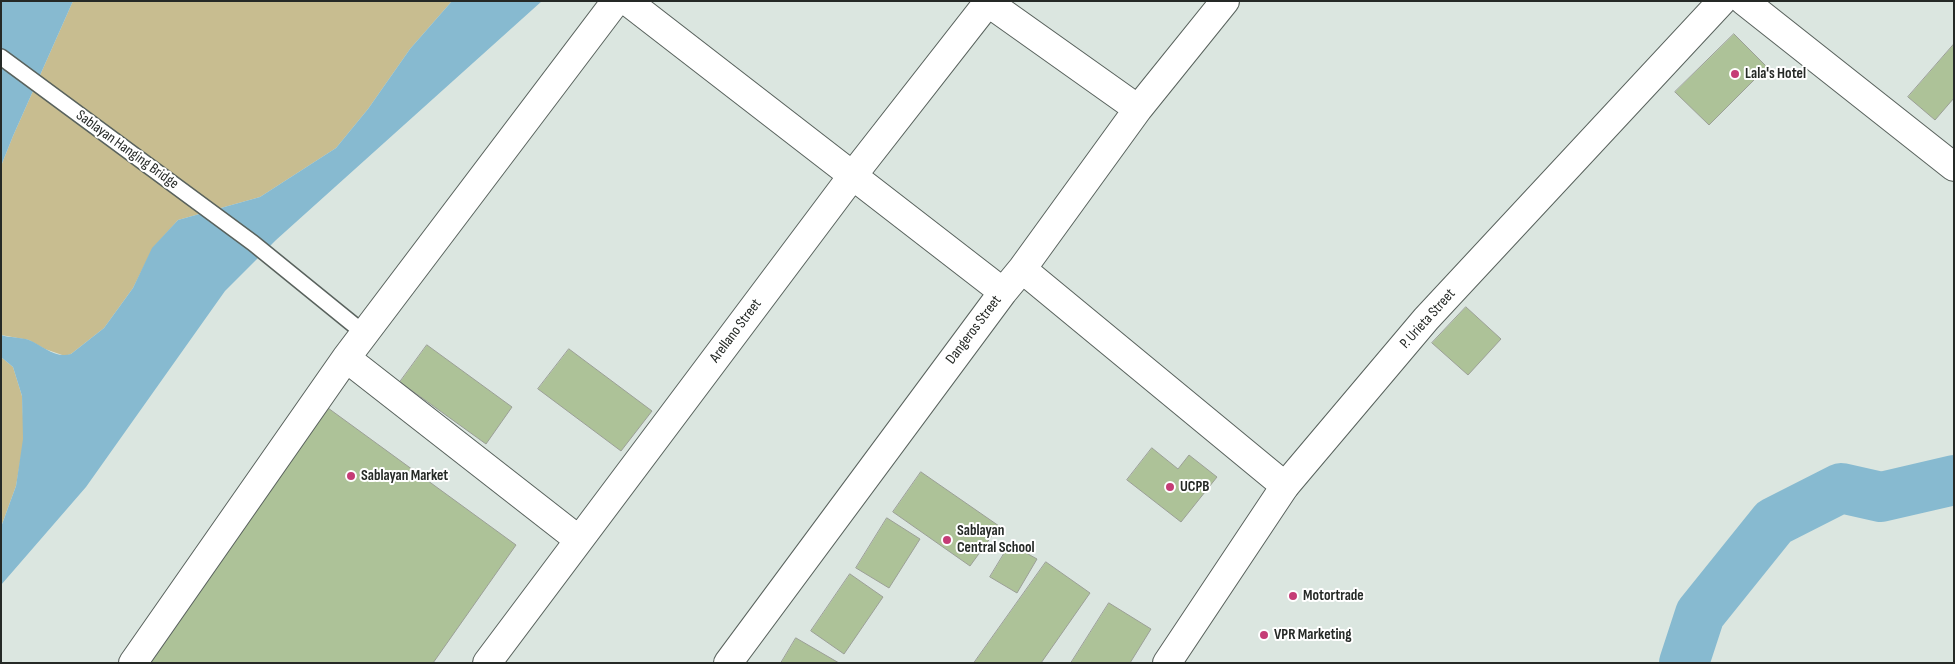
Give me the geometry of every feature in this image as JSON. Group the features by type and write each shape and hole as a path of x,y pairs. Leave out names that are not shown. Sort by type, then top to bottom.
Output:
{"street":[{"path":"133,663 346,358 616,1"},
{"path":"628,1 1003,292"},
{"name":"Dangeros Street","path":"728,663 1022,269 1138,109 1225,1"},
{"name":"P. Urieta Street","path":"1167,663 1286,486 1426,319 1722,1"},
{"path":"1744,1 1952,161"},
{"path":"988,2 1138,109"},
{"name":"Arellano Street","path":"487,663 853,175 988,2"},
{"path":"1022,269 1286,486"},
{"path":"346,358 579,540"}],"lane":[{"name":"Sablayan Hanging Bridge","path":"1,57 253,242 365,334"}],"shaded area":[{"path":"73,1 452,1 410,49 368,109 336,148 260,197 178,220 153,248 133,288 104,328 71,354 65,356 45,349 29,340 1,335 1,166"},
{"path":"1,357 13,367 22,396 24,439 16,486 1,527"}],"water":[{"path":"1,1 73,1 1,166"},
{"path":"452,1 542,1 276,240 225,291 86,487 1,585 1,527 16,486 23,439 22,396 13,367 1,357 1,335 29,340 60,355 71,354 104,328 133,288 152,248 178,220 260,197 336,148 368,109 410,49"}],"building":[{"path":"1734,34 1767,67 1709,125 1675,92"},
{"path":"1954,44 1954,98 1935,120 1908,97"},
{"path":"1466,307 1501,339 1468,375 1432,343"},
{"path":"427,345 512,407 486,444 400,382"},
{"path":"569,349 652,411 621,451 538,389"},
{"name":"Sablayan Market","path":"328,408 516,545 433,663 151,663"},
{"path":"1152,448 1178,469 1189,455 1217,477 1181,522 1127,480"},
{"path":"921,472 999,526 970,566 893,512"},
{"path":"887,518 920,539 889,588 856,568"},
{"path":"1010,544 1037,559 1017,593 990,577"},
{"path":"1046,562 1090,593 1041,663 974,663"},
{"path":"850,574 883,597 844,654 811,631"},
{"path":"1109,603 1151,629 1130,663 1071,663"},
{"path":"796,638 839,663 781,663"}],"waterway":[{"path":"1684,663 1700,614 1774,522 1841,488 1881,497 1954,480"}],"place":[{"name":"Lala's Hotel","path":"1735,74"},
{"name":"Sablayan Market","path":"351,476"},
{"name":"UCPB","path":"1170,487"},
{"name":"Sablayan Central School","path":"947,540"},
{"name":"Motortrade","path":"1293,596"},
{"name":"VPR Marketing","path":"1264,635"}]}
